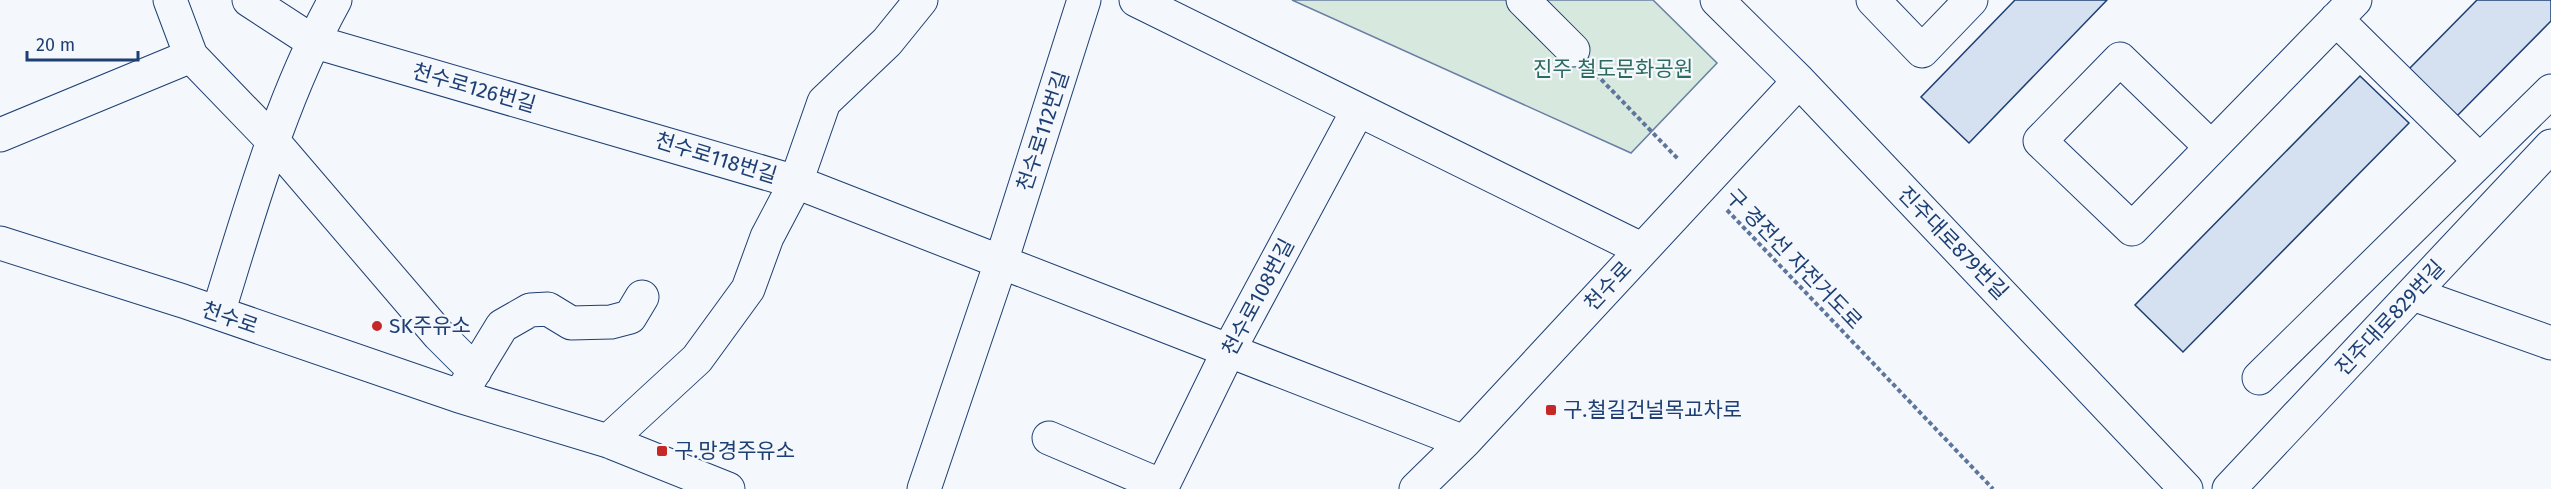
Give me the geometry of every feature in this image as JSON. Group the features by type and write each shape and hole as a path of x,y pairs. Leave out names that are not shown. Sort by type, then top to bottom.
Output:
{"street":[{"path":"170,0 191,56 272,140 439,335 467,384 501,326 530,310 548,309 571,323 611,322 630,317 642,297"},
{"name":"천수로126번길","path":"249,0 312,41 635,135"},
{"path":"218,313 272,140 312,41 335,0"},
{"name":"천수로118번길","path":"608,441 697,359 748,289 767,237 796,182 824,102 887,42 921,0"},
{"name":"천수로112번길","path":"924,489 1001,262 1084,0"},
{"path":"1136,0 1641,249"},
{"path":"1523,0 1573,50"},
{"name":"진주대로879번길","path":"1717,0 1799,81 2186,489"},
{"path":"1873,0 1922,51 1971,0"},
{"path":"2211,147 2120,58 2040,141 2132,230 2346,10 2480,161"},
{"path":"0,135 191,56"},
{"name":"천수로","path":"1416,489 1464,442 1799,81"},
{"path":"2259,378 2551,91"},
{"name":"천수로108번길","path":"1049,438 1161,488 1229,350 1358,110"},
{"name":"천수로118번길","path":"635,135 796,182 1001,262"},
{"name":"진주대로829번길","path":"2229,489 2551,146"},
{"name":"천수로","path":"0,243 218,313 467,384 728,489"},
{"path":"1001,262 1464,442"},
{"path":"2413,294 2551,343"}],"path":[{"name":"구 경전선 자전거도로","path":"1573,50 1993,489"}],"green space":[{"name":"진주 철도문화공원","path":"1292,0 1653,0 1717,63 1631,153"}],"building":[{"path":"2015,0 2107,0 1969,143 1921,97"},
{"path":"2477,0 2551,0 2551,21 2457,116 2409,69"},
{"path":"2360,76 2409,123 2183,352 2135,305"}],"place":[{"name":"SK주유소","path":"377,326"},
{"name":"구.철길건널목교차로","path":"1551,410"},
{"name":"구.망경주유소","path":"662,451"}]}
